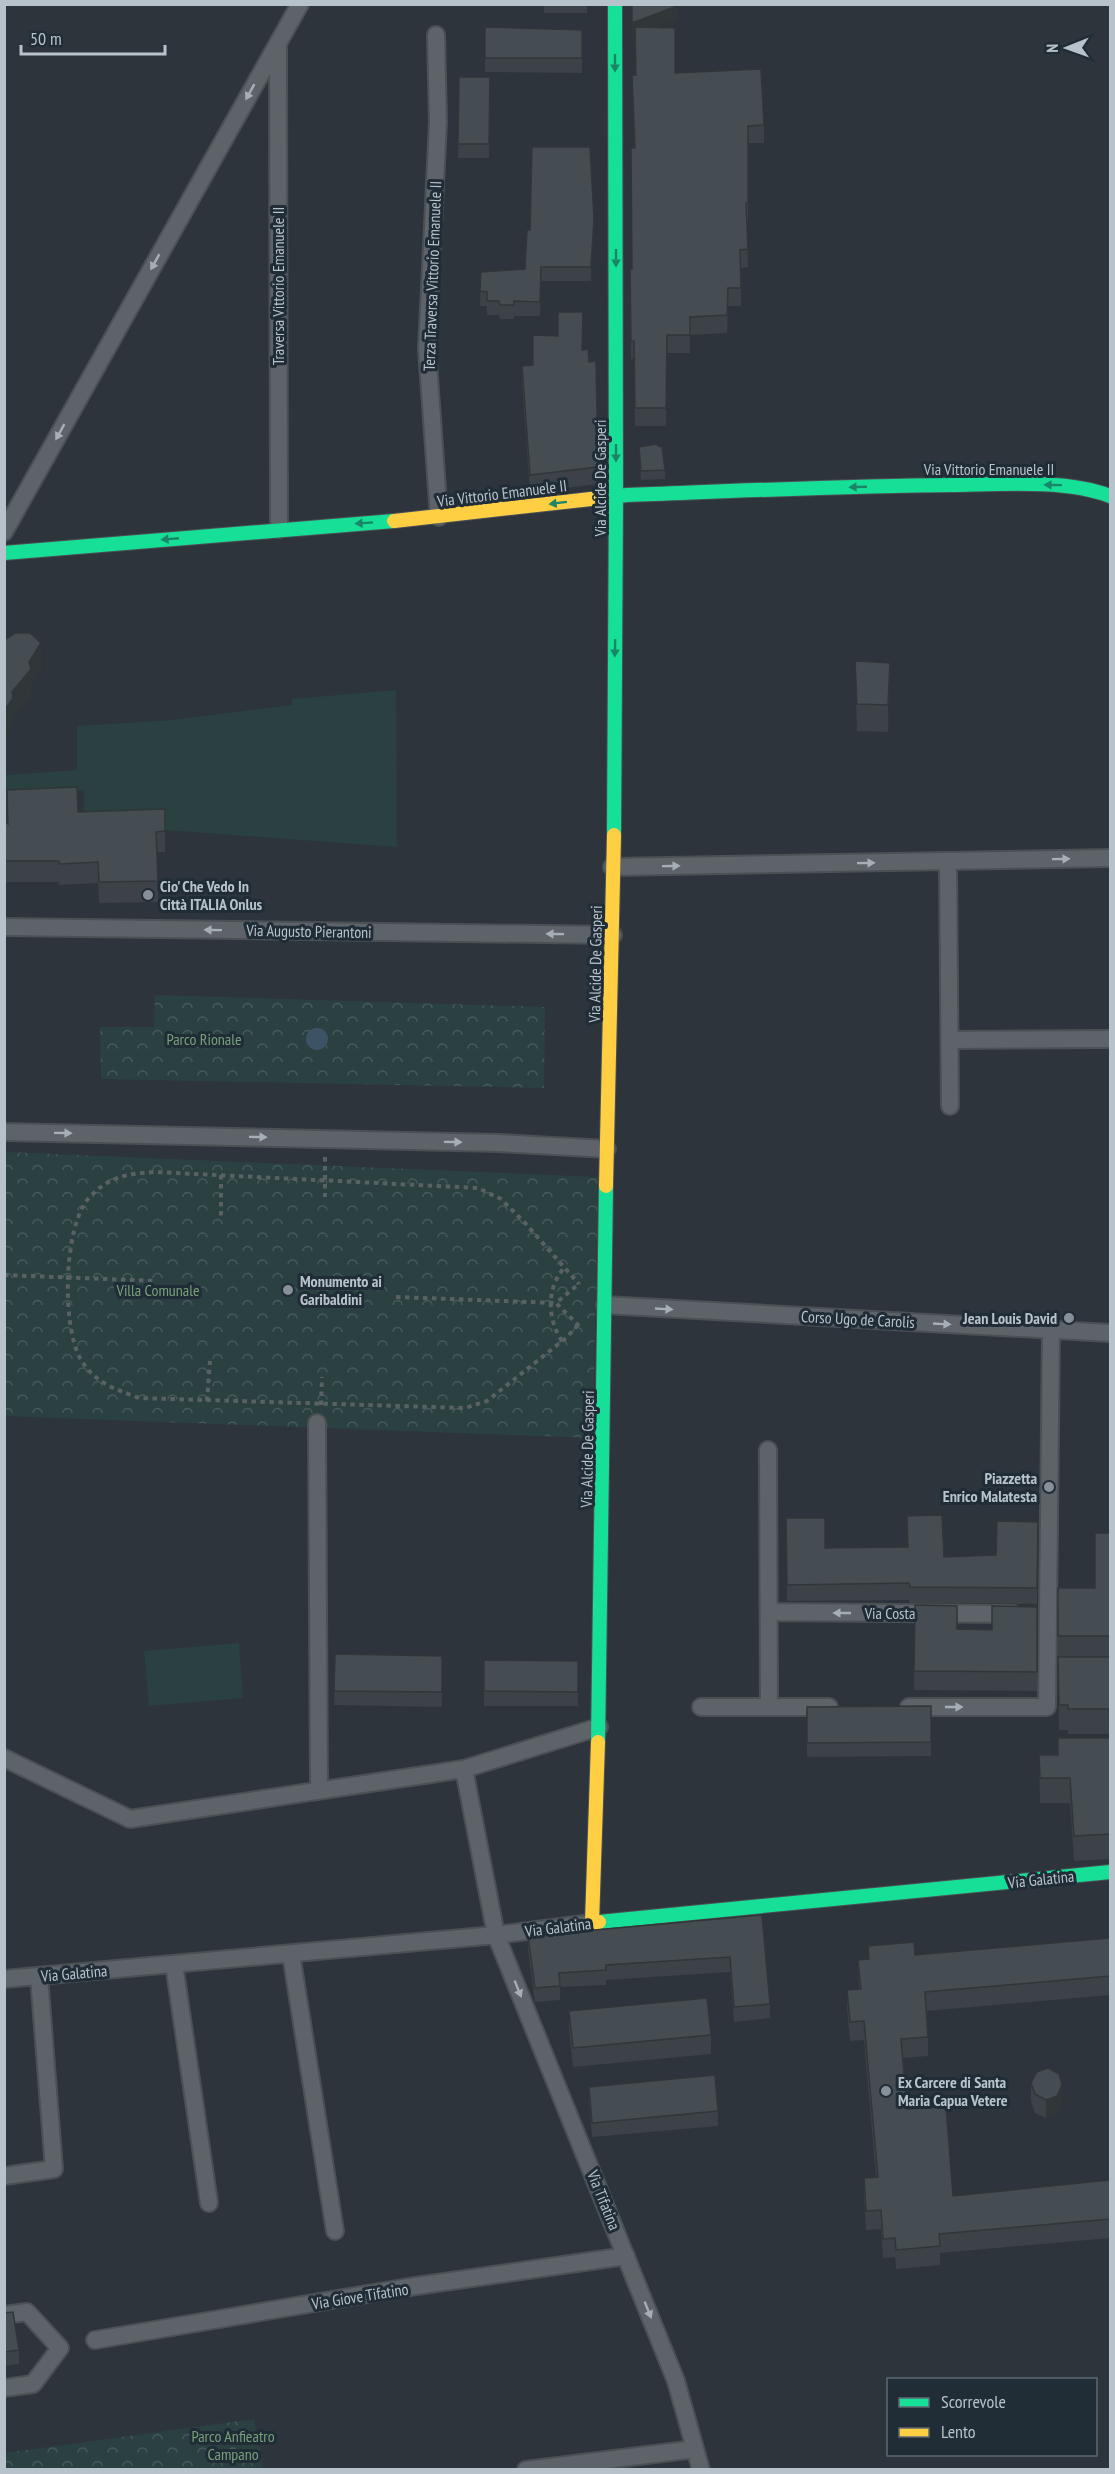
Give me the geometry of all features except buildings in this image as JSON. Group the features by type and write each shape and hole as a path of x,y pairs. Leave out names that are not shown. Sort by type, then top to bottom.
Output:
{"main road":[{"name":"Via Alcide De Gasperi","path":"592,1923 598,1727 607,1149 613,935 616,496 615,4"},
{"name":"Via Vittorio Emanuele II","path":"4,553 440,517 616,496 864,486 1010,484 1090,488 1110,496"},
{"name":"Via Galatina","path":"592,1923 1110,1872"}],"street":[{"path":"4,532 300,4"},
{"name":"Terza Traversa Vittorio Emanuele II","path":"436,35 438,122 427,349 440,517"},
{"name":"Traversa Vittorio Emanuele II","path":"278,42 279,529"},
{"path":"612,867 1110,858"},
{"path":"948,861 950,1106"},
{"name":"Via Augusto Pierantoni","path":"4,927 613,935"},
{"path":"950,1040 1110,1039"},
{"path":"4,1132 488,1142 607,1149"},
{"name":"Corso Ugo de Carolis","path":"605,1305 1110,1333"},
{"path":"896,1707 1047,1707 1047,1671 1036,1614 1051,1330"},
{"path":"317,1423 319,1791"},
{"path":"768,1450 769,1707"},
{"name":"Via Costa","path":"769,1612 1036,1614"},
{"path":"1047,1671 1068,1672"},
{"path":"701,1707 850,1707"},
{"path":"4,1758 130,1819 464,1769 598,1727"},
{"name":"Via Tifatina","path":"464,1769 496,1935 676,2381 701,2469"},
{"name":"Via Galatina","path":"4,1979 496,1935 592,1923"},
{"path":"291,1954 334,2231"},
{"path":"174,1964 210,2203"},
{"path":"4,2176 54,2169 39,1976"},
{"name":"Via Giove Tifatino","path":"95,2340 409,2287 626,2256"},
{"path":"4,2315 27,2312 60,2348 33,2384 4,2388"},
{"path":"526,2469 695,2449"}],"path":[{"path":"325,1157 325,1197"},
{"path":"578,1325 562,1341 487,1401 465,1408 139,1398 103,1385 80,1359 71,1336 68,1277 70,1248 77,1222 87,1200 103,1185 124,1174 155,1172 478,1188 501,1199 579,1284"},
{"path":"221,1175 221,1216"},
{"path":"562,1341 554,1329 551,1316 554,1303 553,1286 557,1276 565,1267"},
{"path":"4,1275 157,1281"},
{"path":"396,1297 554,1303 586,1277"},
{"path":"554,1303 585,1332"},
{"path":"207,1401 210,1361"},
{"path":"317,1423 321,1414 322,1377"}],"green space":[{"path":"396,690 397,847 165,830 84,834 84,790 5,799 5,775 77,770 77,726 173,720 292,705 292,699"},
{"name":"Parco Rionale","path":"155,995 545,1007 544,1088 101,1079 100,1027 154,1027"},
{"name":"Villa Comunale","path":"5,1152 598,1177 593,1438 5,1416"},
{"path":"239,1643 243,1698 149,1706 144,1651"},
{"name":"Parco Anfieatro Campano","path":"254,2419 263,2469 5,2469 5,2453"}],"water":[{"path":"317,1028 325,1031 328,1039 325,1047 317,1050 309,1047 306,1039 309,1031"}],"traffic: fast":[{"path":"614,835 615,4"},
{"path":"591,499 627,495 749,490 1011,484 1074,487 1110,496"},
{"path":"4,553 394,521"},
{"path":"598,1742 606,1186"},
{"path":"599,1922 1110,1872"}],"traffic: slow":[{"path":"394,521 591,499"},
{"path":"606,1186 614,835"},
{"path":"598,1742 592,1923 599,1922"}],"place":[{"name":"Cio' Che Vedo In Città ITALIA Onlus","path":"148,895"},
{"name":"Monumento ai Garibaldini","path":"288,1290"},
{"name":"Jean Louis David","path":"1069,1318"},
{"name":"Piazzetta Enrico Malatesta","path":"1049,1487"},
{"name":"Ex Carcere di Santa Maria Capua Vetere","path":"886,2091"}]}
